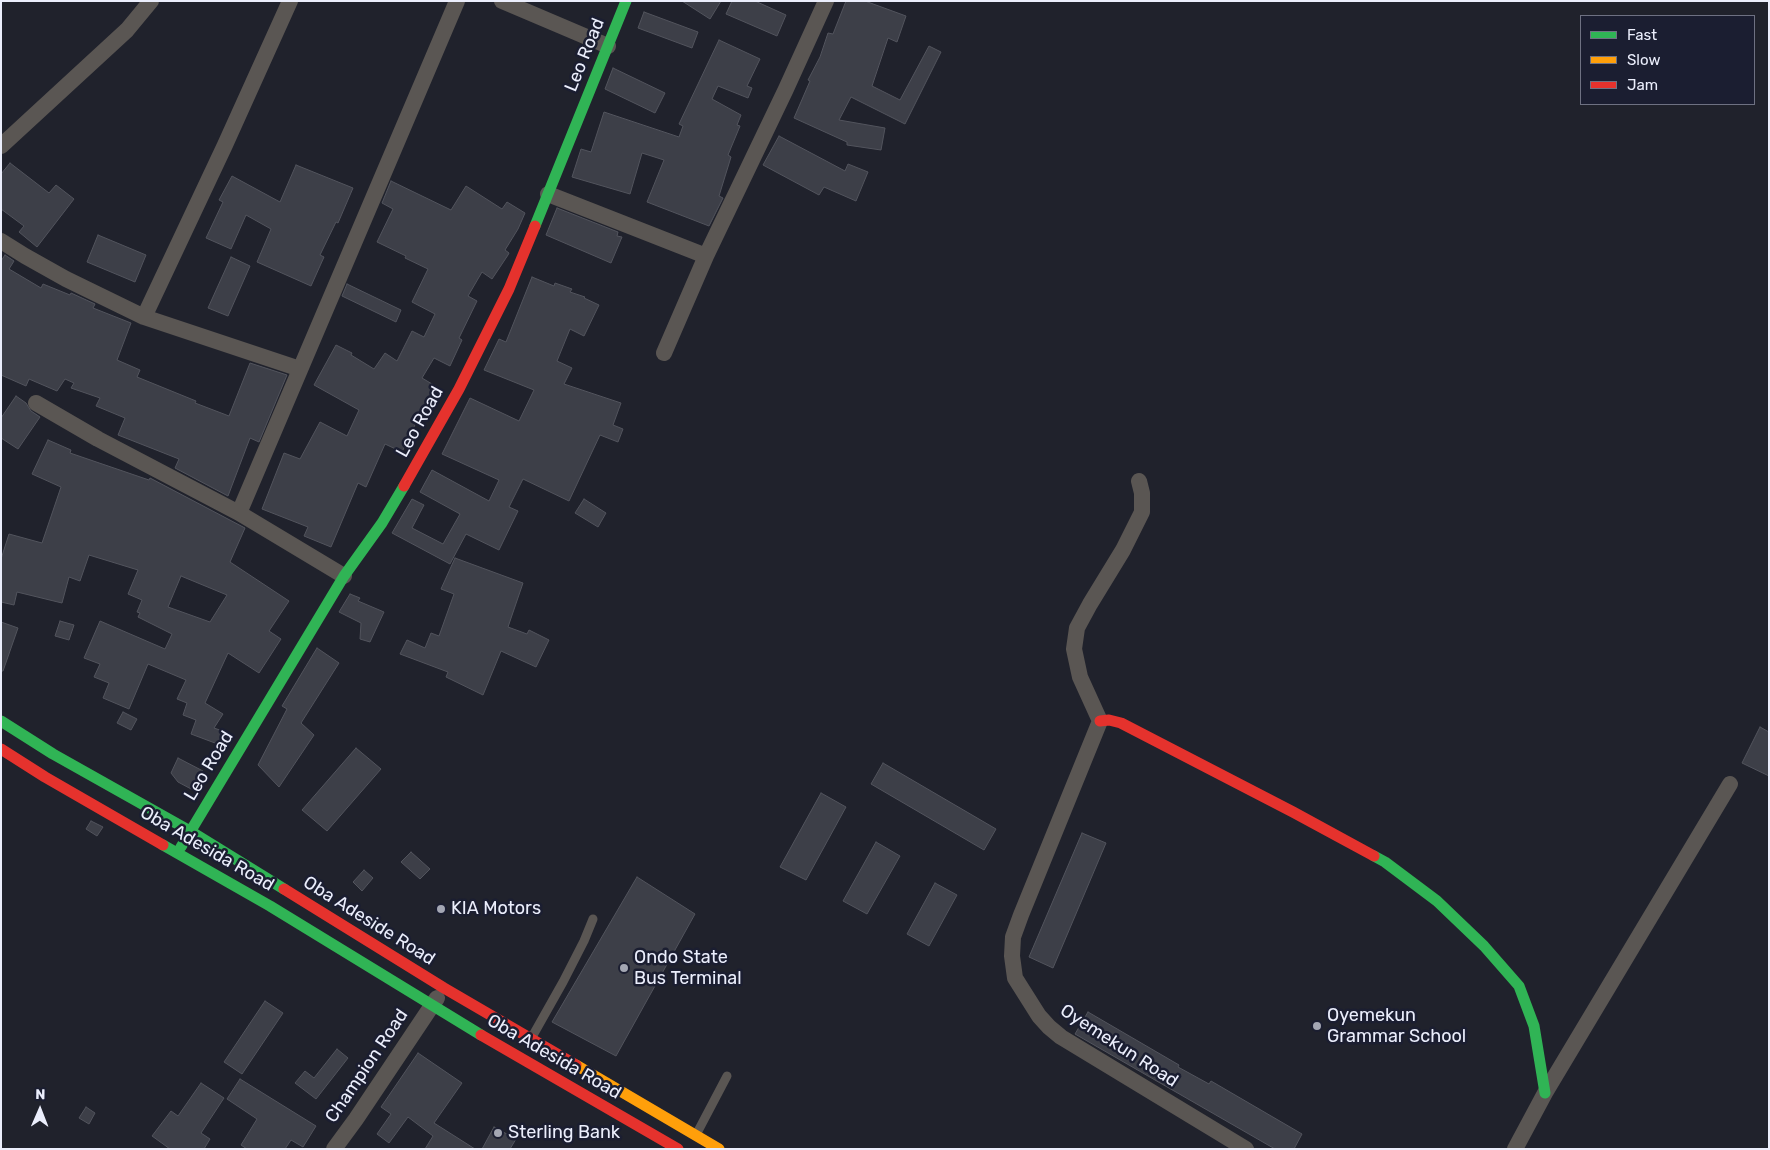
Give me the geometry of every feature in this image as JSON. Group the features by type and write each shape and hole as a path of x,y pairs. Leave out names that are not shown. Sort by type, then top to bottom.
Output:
{"main road":[{"name":"Leo Road","path":"178,852 344,576 382,523 459,389 509,289 626,1"},
{"path":"1100,721 1109,720 1120,723 1293,812 1384,862 1437,901 1484,946 1519,986 1534,1026 1545,1093"},
{"name":"Oba Adeside Road","path":"1,721 53,754 190,831 530,1040 719,1149"},
{"name":"Oba Adesida Road","path":"1,749 45,777 270,906 432,1006 678,1149"}],"street":[{"path":"1,146 127,30 151,1"},
{"path":"144,317 226,145 290,1"},
{"path":"239,513 457,1"},
{"path":"502,1 608,46"},
{"path":"664,353 706,256 826,1"},
{"path":"548,194 706,256"},
{"path":"1,241 66,279 144,317 300,369"},
{"path":"36,403 98,439 239,513 344,576"},
{"path":"1100,721 1080,677 1074,649 1078,628 1090,604 1123,550 1142,512 1142,493 1138,481"},
{"name":"Oyemekun Road","path":"1100,721 1013,937 1012,956 1016,978 1039,1016 1061,1037 1246,1149"},
{"path":"1516,1149 1545,1093 1730,784"},
{"name":"Champion Road","path":"334,1149 444,988"}],"lane":[{"path":"530,1040 563,982 593,919"},
{"path":"696,1135 727,1076"}],"building":[{"path":"682,1 721,1 710,19"},
{"path":"732,1 755,1 786,15 777,36 726,14"},
{"path":"846,1 865,1 906,16 897,42 888,38 872,86 900,100 929,46 941,52 905,124 851,97 839,120 885,128 881,150 847,145 847,142 794,118 828,33 833,34"},
{"path":"644,12 698,32 692,48 638,28"},
{"path":"719,40 760,59 747,86 752,88 748,98 718,86 712,99 741,115 737,125 740,126 728,155 731,157 719,196 723,198 709,226 647,202 664,160 642,153 630,194 572,177 581,149 591,152 604,112 679,137 683,126 679,124"},
{"path":"613,68 665,93 655,113 605,89"},
{"path":"779,136 845,171 848,164 868,172 856,201 824,187 819,195 763,165"},
{"path":"10,163 49,193 56,185 74,199 37,247 19,232 24,226 1,209 1,174"},
{"path":"296,165 353,188 338,223 336,222 320,255 324,257 311,286 257,262 271,229 246,215 231,249 206,238 223,202 219,200 232,176 280,202"},
{"path":"391,181 451,210 466,186 502,209 507,202 525,213 505,250 509,253 492,279 482,272 468,296 477,301 459,338 462,340 450,366 434,358 422,378 442,390 430,410 424,406 402,452 385,444 366,487 358,483 331,547 304,536 308,527 262,509 284,453 300,459 320,422 347,436 359,410 314,385 336,345 352,353 351,355 374,369 385,353 397,361 412,331 424,337 435,314 412,302 428,269 377,242 393,209 382,203"},
{"path":"557,208 618,232 617,236 622,237 611,263 546,235"},
{"path":"98,235 146,255 135,282 87,262"},
{"path":"5,255 14,261 9,269 41,288 43,284 70,295 71,293 95,304 93,308 131,323 117,360 140,370 137,377 196,401 195,403 229,416 250,363 287,375 259,442 250,438 228,496 175,468 179,459 118,435 125,418 96,406 100,398 71,388 74,383 65,379 57,391 29,379 26,386 1,375 1,261"},
{"path":"231,257 250,266 228,316 208,308"},
{"path":"532,277 554,286 555,283 572,289 570,292 585,297 599,305 584,336 570,329 557,361 572,368 564,384 621,403 613,425 623,429 618,442 600,435 569,501 523,479 509,507 518,511 499,550 466,534 450,564 392,533 412,499 424,505 412,528 443,544 460,514 420,492 432,470 489,501 499,480 442,454 470,398 519,421 534,390 484,370 499,339 506,342"},
{"path":"347,284 401,310 396,322 342,296"},
{"path":"16,396 40,417 18,449 1,438 1,418"},
{"path":"48,440 71,450 70,453 149,480 150,478 245,528 230,562 289,601 269,631 281,639 259,673 228,653 205,703 223,714 214,728 228,733 223,746 191,734 196,720 183,715 187,703 177,699 186,680 148,664 129,709 103,698 109,683 94,677 100,664 84,658 100,621 165,649 172,634 138,617 140,613 137,612 142,600 128,594 138,570 89,555 80,581 69,577 62,603 17,592 14,605 1,602 1,559 9,534 42,543 61,487 32,474","holes":["181,576 227,595 210,622 168,607"]},
{"path":"584,499 606,513 598,527 575,513"},
{"path":"455,558 523,583 508,627 527,634 529,630 549,640 536,667 501,651 483,695 446,677 448,672 400,654 407,640 425,648 431,633 439,636 454,594 441,589"},
{"path":"350,594 360,598 358,601 384,612 370,642 360,639 361,623 339,612"},
{"path":"60,621 74,625 69,640 55,636"},
{"path":"1,622 18,628 3,671 1,671"},
{"path":"317,648 339,663 301,723 314,735 279,787 258,765 287,709 282,706"},
{"path":"123,712 137,719 131,730 117,723"},
{"path":"1760,727 1769,732 1769,776 1742,763"},
{"path":"356,748 381,769 327,831 302,810"},
{"path":"178,758 203,771 193,790 178,782 171,773"},
{"path":"883,763 996,829 984,850 871,784"},
{"path":"821,793 846,807 806,880 780,867"},
{"path":"91,821 103,827 97,836 86,829"},
{"path":"1082,833 1106,843 1053,968 1029,957"},
{"path":"876,842 900,856 867,914 843,901"},
{"path":"411,852 430,869 420,879 401,862"},
{"path":"364,870 373,878 362,891 353,882"},
{"name":"Ondo State Bus Terminal","path":"637,877 695,914 616,1056 552,1022"},
{"path":"935,883 957,895 929,946 907,934"},
{"path":"265,1001 283,1013 242,1074 224,1062"},
{"path":"1088,1012 1179,1065 1178,1067 1209,1084 1211,1081 1302,1134 1294,1149 1275,1149 1075,1034"},
{"path":"337,1049 348,1058 316,1099 295,1083 305,1071 314,1078"},
{"path":"418,1053 462,1083 434,1123 475,1149 425,1149 433,1136 408,1117 389,1143 377,1134 391,1114 381,1107"},
{"path":"240,1079 316,1126 303,1147 291,1140 285,1149 247,1149 241,1145 257,1119 227,1099"},
{"path":"201,1083 224,1098 201,1133 210,1139 204,1149 170,1149 152,1136 171,1111 178,1116"},
{"path":"86,1107 95,1113 89,1124 79,1118"},
{"name":"Sterling Bank","path":"494,1127 516,1139 510,1149 482,1149"}],"traffic: fast":[{"path":"535,226 626,1"},
{"path":"181,847 344,576 382,523 404,486"},
{"path":"1,721 53,754 190,831 284,889"},
{"path":"163,845 270,906 481,1035"},
{"path":"1374,856 1385,862 1437,901 1484,946 1519,986 1534,1026 1545,1093"}],"traffic: slow":[{"path":"576,1065 719,1149"}],"traffic: jam":[{"path":"404,486 459,389 509,289 535,226"},
{"path":"1100,721 1109,720 1121,723 1374,856"},
{"path":"1,749 45,777 163,845"},
{"path":"284,889 444,988 576,1065"},
{"path":"481,1035 678,1149"}],"place":[{"name":"KIA Motors","path":"441,909"},
{"name":"Ondo State Bus Terminal","path":"624,968"},
{"name":"Oyemekun Grammar School","path":"1317,1026"},
{"name":"Sterling Bank","path":"498,1133"}]}
